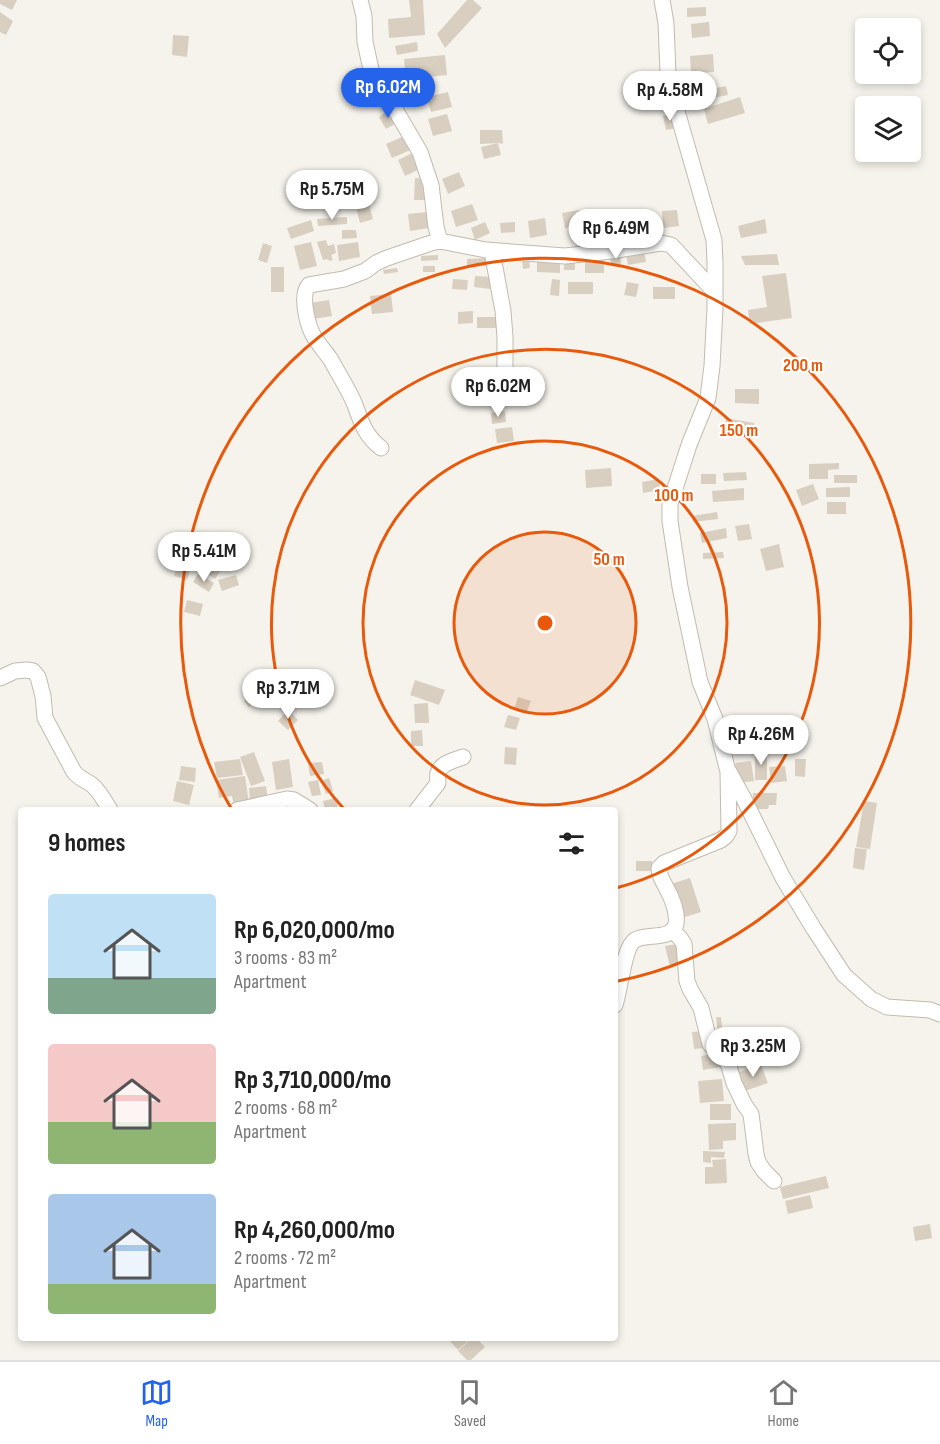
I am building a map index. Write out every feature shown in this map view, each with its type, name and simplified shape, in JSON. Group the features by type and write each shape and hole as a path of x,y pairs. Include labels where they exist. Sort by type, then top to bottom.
{"street":[{"path":"360,0 364,16 365,42 374,82 392,104 420,152 431,185 440,241"},
{"path":"618,996 626,952 633,942 636,939 659,936 673,931 676,924 676,913 667,888 660,877 659,868 664,863 726,836 730,825 727,768 715,719 700,682 680,586 670,521 670,504 689,445 708,398 712,366 716,262 714,240 668,75 666,23 662,0"},
{"path":"381,448 362,426 354,404 330,359 312,333 306,312 304,292 309,285 344,279 365,271 387,258 440,241 492,251 566,256 667,243 715,292"},
{"path":"492,251 503,311 505,386"},
{"path":"0,678 15,671 33,671 38,677 43,696 45,718 74,772 80,779 91,784 108,807"},
{"path":"419,807 438,783 438,773 442,766 463,757"},
{"path":"727,768 783,878 844,975 871,999 887,1007 930,1010 940,1014"},
{"path":"251,807 287,799 294,800 305,807"},
{"path":"673,931 684,944 687,981 700,1008 710,1044 725,1058 729,1066 734,1083 751,1114 758,1162 774,1182"}],"building":[{"path":"0,0 17,0 12,10 0,4"},
{"path":"409,0 423,0 425,35 389,38 388,19 411,17"},
{"path":"467,0 473,0 482,8 445,48 437,34"},
{"path":"706,7 706,16 687,17 687,8"},
{"path":"0,12 13,21 6,35 0,32"},
{"path":"709,22 710,36 692,38 691,24"},
{"path":"173,35 189,36 187,57 172,55"},
{"path":"417,42 418,51 397,55 395,46"},
{"path":"713,54 714,72 691,73 690,56"},
{"path":"445,55 447,75 406,79 404,59"},
{"path":"420,81 423,95 411,97 408,84"},
{"path":"726,86 728,95 697,101 695,92"},
{"path":"448,92 452,107 431,112 427,97"},
{"path":"740,97 745,113 708,124 704,109"},
{"path":"391,109 396,117 392,120 395,124 386,129 379,117"},
{"path":"674,113 677,128 666,130 663,116"},
{"path":"447,114 452,131 433,136 428,119"},
{"path":"480,130 502,130 503,144 480,144"},
{"path":"409,134 415,148 392,158 386,144"},
{"path":"498,143 501,155 484,159 481,147"},
{"path":"416,151 424,167 405,176 398,160"},
{"path":"459,172 465,186 448,194 442,179"},
{"path":"415,178 428,179 428,200 414,200"},
{"path":"369,204 373,219 360,223 356,207"},
{"path":"472,204 478,220 456,227 451,211"},
{"path":"579,210 582,225 565,228 562,213"},
{"path":"677,210 679,226 663,228 662,211"},
{"path":"427,212 429,228 410,231 408,214"},
{"path":"347,217 347,224 318,226 317,219"},
{"path":"657,217 659,231 638,234 636,221"},
{"path":"545,218 547,235 530,238 528,221"},
{"path":"765,219 767,233 741,238 738,226"},
{"path":"311,220 314,231 291,239 287,228"},
{"path":"485,222 490,233 475,240 471,228"},
{"path":"515,222 515,232 501,233 500,223"},
{"path":"342,230 356,230 357,238 342,239"},
{"path":"326,240 328,246 334,244 336,253 331,255 333,260 329,261 328,259 323,260 317,242"},
{"path":"311,242 317,266 300,270 294,246"},
{"path":"358,242 360,257 339,261 337,245"},
{"path":"263,243 272,246 267,263 258,260"},
{"path":"644,251 646,262 628,265 626,254"},
{"path":"777,254 779,265 745,265 741,256"},
{"path":"438,255 438,260 421,261 421,256"},
{"path":"620,255 621,264 611,264 610,256"},
{"path":"487,258 487,266 467,267 467,259"},
{"path":"529,258 530,268 523,269 522,259"},
{"path":"537,259 560,260 560,273 537,272"},
{"path":"564,260 575,261 575,270 564,270"},
{"path":"585,260 604,260 604,273 585,273"},
{"path":"423,266 435,266 435,272 423,272"},
{"path":"271,267 284,267 284,292 271,292"},
{"path":"397,268 398,272 384,274 383,270"},
{"path":"786,273 792,318 750,324 748,310 767,307 762,276"},
{"path":"475,276 491,277 490,289 474,287"},
{"path":"453,279 468,280 467,290 452,289"},
{"path":"552,279 560,280 559,296 550,295"},
{"path":"568,282 593,282 593,294 568,294"},
{"path":"627,282 639,284 636,297 624,295"},
{"path":"653,287 675,287 675,299 653,299"},
{"path":"391,294 393,312 372,314 370,296"},
{"path":"329,300 332,316 313,319 310,303"},
{"path":"473,311 473,323 458,324 458,312"},
{"path":"477,317 496,317 496,328 477,328"},
{"path":"735,389 759,389 759,404 735,403"},
{"path":"499,390 499,401 471,401 471,391"},
{"path":"505,411 506,422 492,424 491,413"},
{"path":"726,418 754,423 753,433 724,429"},
{"path":"512,427 514,441 497,443 495,429"},
{"path":"839,463 839,469 828,470 828,479 809,479 809,464"},
{"path":"611,468 612,486 586,488 585,470"},
{"path":"746,472 747,480 724,481 723,473"},
{"path":"701,474 716,474 716,484 701,484"},
{"path":"834,475 857,475 857,483 834,483"},
{"path":"659,479 660,490 643,493 642,482"},
{"path":"813,484 819,499 802,506 796,490"},
{"path":"850,487 850,497 826,497 826,488"},
{"path":"744,488 744,500 713,502 712,491"},
{"path":"827,502 846,502 846,514 827,514"},
{"path":"717,512 718,519 693,522 692,516"},
{"path":"749,524 752,539 738,541 735,526"},
{"path":"726,528 727,538 702,543 700,533"},
{"path":"185,533 200,540 196,550 181,544"},
{"path":"166,542 179,547 176,555 163,550"},
{"path":"226,544 238,556 230,564 218,551"},
{"path":"779,544 784,567 766,571 760,549"},
{"path":"184,551 198,556 194,566 180,561"},
{"path":"723,552 724,558 703,559 703,553"},
{"path":"206,555 223,567 215,579 198,567"},
{"path":"177,567 190,571 187,580 174,576"},
{"path":"198,574 214,583 209,592 193,582"},
{"path":"236,575 239,585 222,591 218,580"},
{"path":"187,600 203,604 200,616 184,612"},
{"path":"415,680 445,690 439,705 410,695"},
{"path":"265,682 279,693 271,704 257,692"},
{"path":"252,695 257,701 249,707 244,701"},
{"path":"518,697 531,701 526,714 514,710"},
{"path":"428,703 429,723 415,723 414,704"},
{"path":"288,710 298,720 288,730 278,721"},
{"path":"508,715 520,718 516,730 504,727"},
{"path":"775,718 777,725 754,731 752,724"},
{"path":"422,730 423,746 411,746 411,731"},
{"path":"779,733 783,745 759,752 756,740"},
{"path":"505,747 517,748 516,765 504,764"},
{"path":"254,752 265,781 251,786 240,757"},
{"path":"755,753 767,753 767,780 755,780"},
{"path":"240,759 243,775 217,778 214,762"},
{"path":"289,759 293,787 276,790 272,762"},
{"path":"795,759 806,759 805,777 795,776"},
{"path":"751,761 754,781 738,783 735,763"},
{"path":"322,762 324,774 310,776 308,763"},
{"path":"181,766 196,768 195,782 179,780"},
{"path":"785,766 787,781 771,783 769,767"},
{"path":"245,776 249,803 234,806 232,796 219,798 216,780"},
{"path":"329,778 333,791 326,794 321,781"},
{"path":"318,780 321,795 312,796 308,782"},
{"path":"177,781 194,785 189,805 173,801"},
{"path":"266,786 268,800 250,802 249,788"},
{"path":"753,793 777,793 776,805 769,805 768,809 752,809"},
{"path":"336,798 338,807 324,807 323,801"},
{"path":"864,801 877,803 870,849 856,847"},
{"path":"855,848 867,849 864,870 853,868"},
{"path":"636,861 652,861 652,871 636,871"},
{"path":"690,878 701,912 682,918 671,884"},
{"path":"678,944 683,964 670,967 665,946"},
{"path":"716,1017 721,1017 724,1044 719,1044"},
{"path":"704,1031 705,1048 694,1049 692,1032"},
{"path":"718,1053 721,1067 703,1070 701,1056"},
{"path":"761,1065 768,1083 745,1091 739,1072"},
{"path":"722,1079 724,1101 700,1103 698,1081"},
{"path":"710,1104 731,1104 731,1120 710,1120"},
{"path":"736,1123 736,1140 723,1141 723,1149 709,1150 708,1124"},
{"path":"703,1151 725,1152 724,1158 711,1157 711,1163 703,1162"},
{"path":"726,1159 727,1183 705,1184 705,1167 713,1167 712,1160"},
{"path":"826,1176 829,1188 783,1199 780,1187"},
{"path":"810,1195 813,1208 788,1214 785,1201"},
{"path":"930,1224 932,1238 915,1241 913,1227"},
{"path":"450,1341 468,1341 458,1350"},
{"path":"469,1341 479,1341 485,1347 471,1360 467,1360 458,1351"}]}
